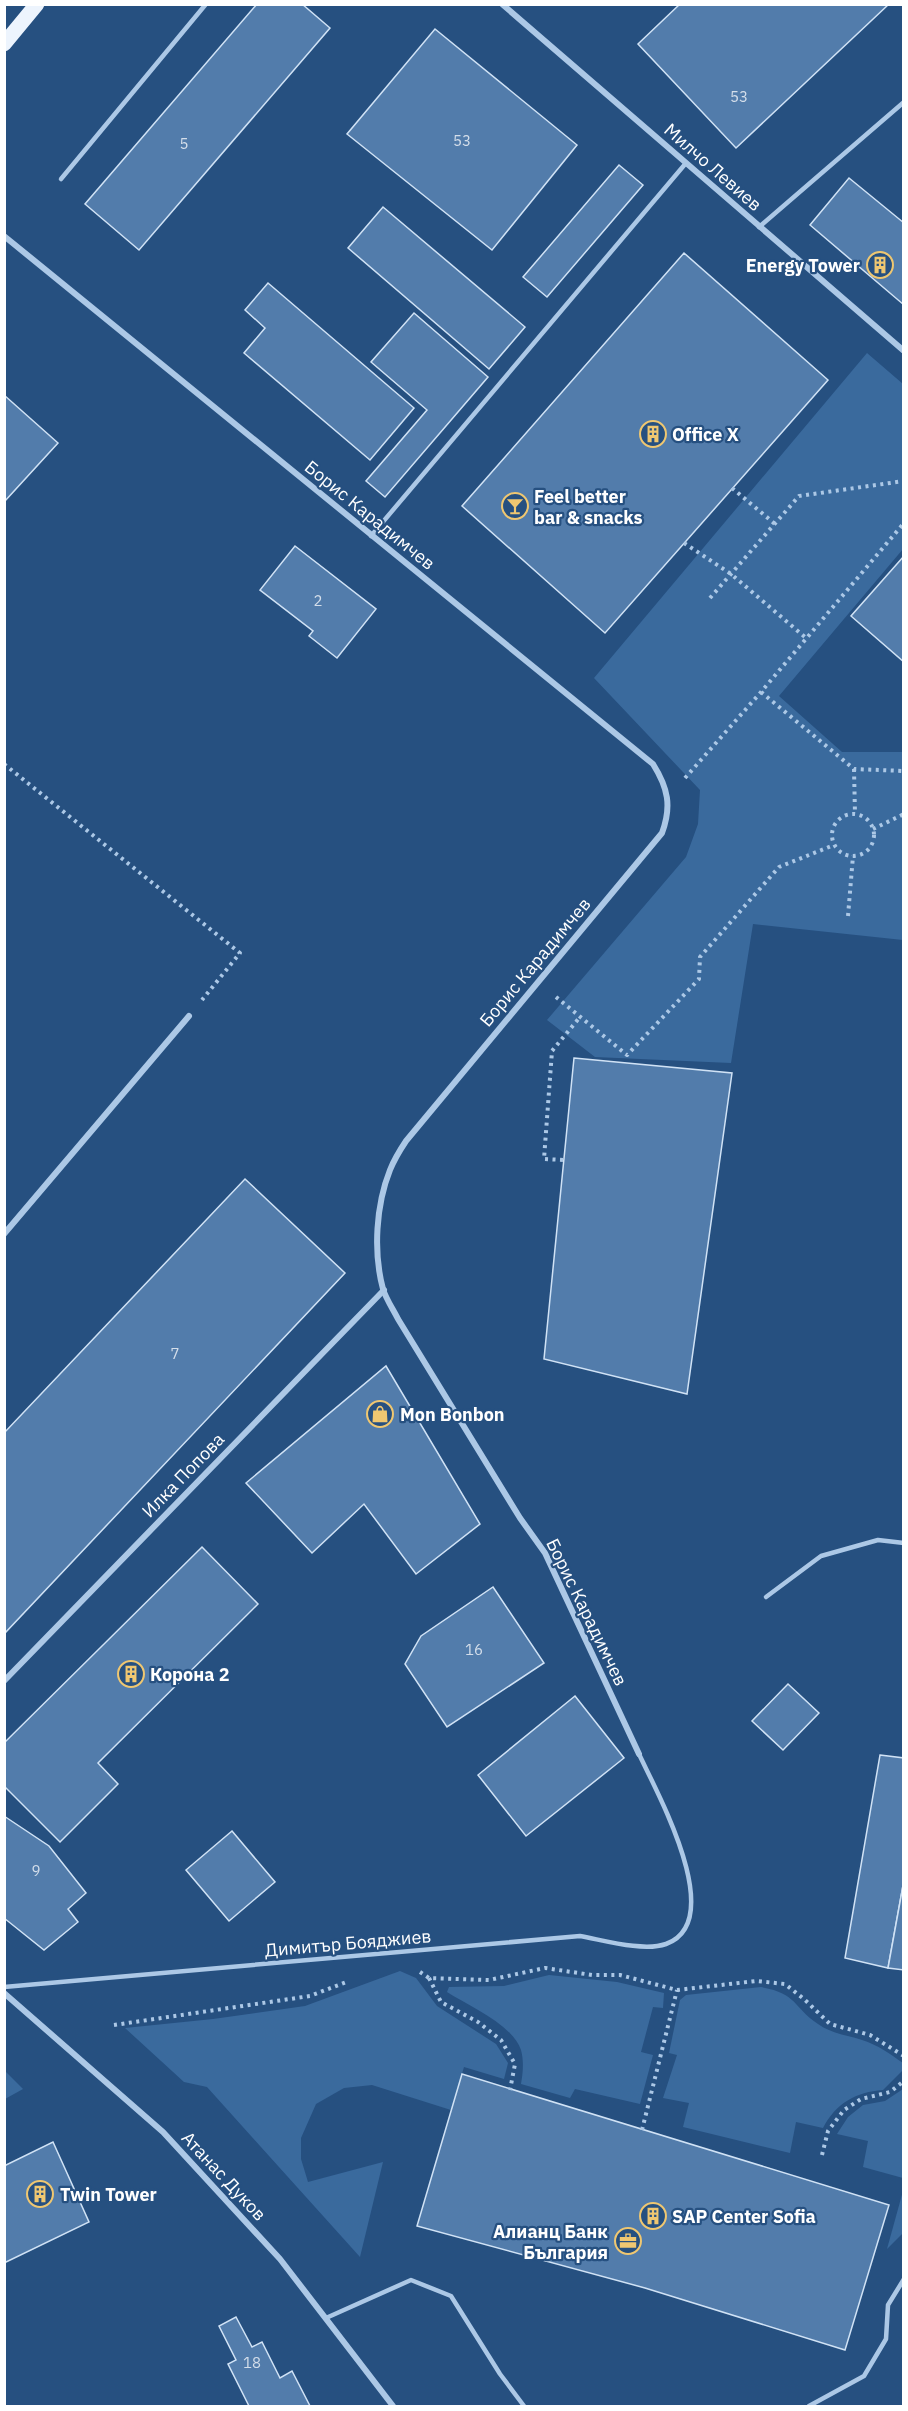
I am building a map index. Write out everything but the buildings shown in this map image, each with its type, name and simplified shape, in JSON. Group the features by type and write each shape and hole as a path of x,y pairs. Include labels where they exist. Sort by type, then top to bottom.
{"main road":[{"path":"4,44 37,4"}],"street":[{"name":"Милчо Левиев","path":"502,4 903,351"},
{"name":"Борис Карадимчев","path":"4,236 653,764 662,779 669,815 662,833 406,1141 391,1168 383,1191 379,1227 379,1256 384,1290 398,1318 520,1518 545,1553 639,1754"},
{"path":"4,1234 189,1016"},
{"name":"Илка Попова","path":"4,1681 384,1290"},
{"name":"Атанас Дуков","path":"4,1993 163,2132 280,2259 393,2406"}],"lane":[{"path":"61,179 206,4"},
{"path":"759,227 903,102"},
{"path":"371,536 686,163"},
{"path":"766,1597 821,1556 878,1540 903,1543"},
{"name":"Борис Карадимчев","path":"639,1754 679,1843 690,1878 692,1900 685,1926"},
{"name":"Димитър Бояджиев","path":"4,1987 580,1936 638,1946 663,1945 685,1926"},
{"path":"809,2406 864,2376 886,2339 888,2305 903,2279"},
{"path":"326,2318 411,2280 451,2296 500,2374 524,2406"}],"path":[{"path":"710,598 800,496 903,481"},
{"path":"732,488 775,525"},
{"path":"667,798 761,692 903,523"},
{"path":"684,543 731,574 806,639"},
{"path":"761,692 854,769 903,771"},
{"path":"4,764 240,953 189,1016"},
{"path":"854,769 855,814"},
{"path":"855,814 867,819 873,829 874,835 870,847 859,855 842,853 834,845 832,832 838,820 855,814"},
{"path":"873,829 903,814"},
{"path":"539,983 627,1055 699,979 700,957 779,867 834,845"},
{"path":"848,916 853,856"},
{"path":"563,1160 544,1159 552,1051 580,1017"},
{"path":"412,1967 429,1978 441,2002 477,2022 501,2040 515,2064 510,2090"},
{"path":"429,1978 489,1980 545,1968 592,1975 620,1975 677,1990 756,1981 784,1984 804,1999 830,2024 870,2036 903,2056"},
{"path":"114,2025 310,1996 352,1980"},
{"path":"642,2130 677,1990"},
{"path":"822,2155 828,2131 844,2110 861,2099 890,2092 903,2080"}],"shaded area":[{"path":"867,353 903,384 903,549 779,696 842,752 903,752 903,940 753,924 731,1063 595,1057 547,1020 686,857 698,824 700,790 594,678"},
{"path":"400,1971 416,1978 437,2006 496,2044 508,2063 504,2079 464,2067 451,2110 372,2085 344,2088 316,2104 301,2138 301,2159 308,2182 383,2162 360,2257 207,2087 184,2082 125,2028 305,2006"},
{"path":"549,1975 617,1982 664,1993 663,2008 653,2007 641,2052 653,2055 640,2104 575,2089 570,2098 521,2084 523,2058 521,2050 509,2032 500,2024 447,1992 449,1987 504,1986"},
{"path":"761,1987 782,1993 823,2027 873,2044 903,2063 903,2070 883,2090 864,2093 848,2100 834,2112 823,2128 796,2122 790,2153 683,2127 689,2103 663,2098 677,2055 669,2053 680,2000 686,1995"},
{"path":"5,2071 23,2089 4,2099"},
{"path":"903,2089 903,2178 863,2167 868,2141 837,2134 848,2117 863,2105 885,2101"},
{"path":"903,2191 903,2233 887,2249"}],"place":[{"name":"Energy Tower","path":"880,265"},
{"name":"Office X","path":"653,434"},
{"name":"Feel better bar & snacks","path":"515,506"},
{"name":"Mon Bonbon","path":"380,1414"},
{"name":"Корона 2","path":"131,1674"},
{"name":"Twin Tower","path":"40,2194"},
{"name":"SAP Center Sofia","path":"653,2216"},
{"name":"Алианц Банк България","path":"628,2241"}]}
